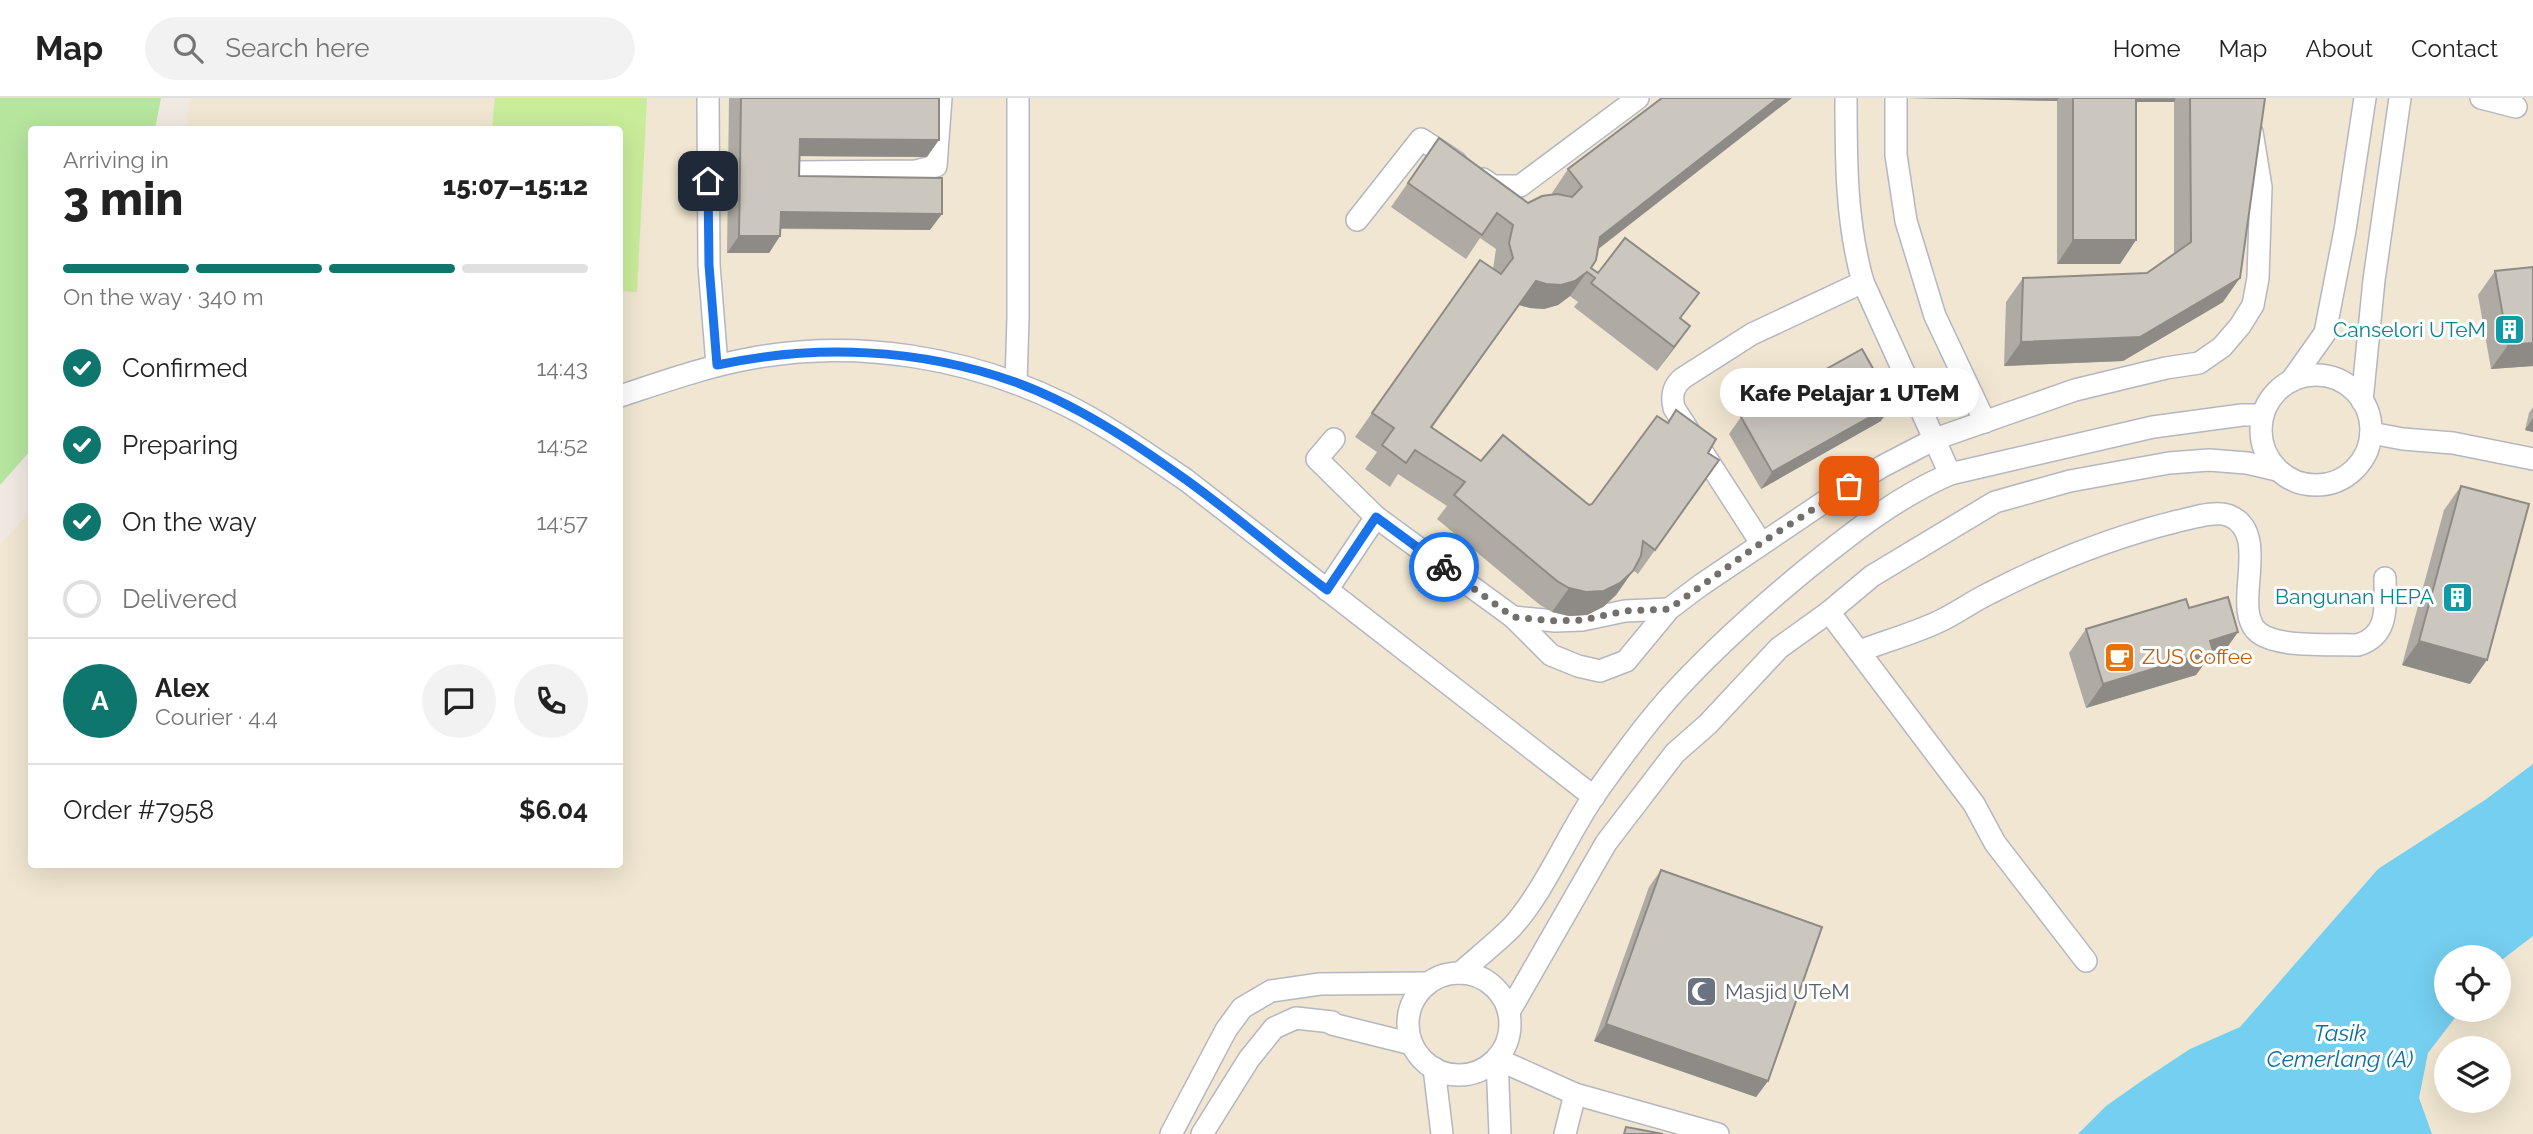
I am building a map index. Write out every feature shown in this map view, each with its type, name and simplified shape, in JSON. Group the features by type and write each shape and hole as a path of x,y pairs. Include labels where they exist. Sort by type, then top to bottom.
{"street":[{"path":"708,98 709,265 717,365"},
{"path":"796,173 916,171 936,166 941,98"},
{"path":"1016,383 1018,98"},
{"path":"1357,220 1421,139 1493,187 1521,187 1638,98"},
{"path":"1846,98 1846,187 1855,256 1863,282 1950,474"},
{"path":"1896,98 1896,155 1906,221 1936,316 1985,422"},
{"path":"2277,470 2266,453 2261,435 2263,415 2269,401 2291,381 2325,333 2345,230 2365,98"},
{"path":"2362,401 2374,280 2400,98"},
{"path":"2481,98 2516,107"},
{"path":"1334,439 1317,460 1376,517 1513,617 1551,655 1600,671 1626,661 1669,609 1761,543 1873,472 1935,439 2076,390 2166,368 2199,363 2222,347 2253,305 2258,278 2261,187 2252,130"},
{"path":"1761,543 1674,408 1673,391 1683,378 1752,334 1863,282"},
{"path":"623,395 717,365 755,357 817,352 880,353 952,363 1016,383 1117,433 1186,480 1594,797"},
{"path":"1509,1012 1606,843 1675,754 1708,724 1779,648 1829,612 1872,576 1995,502 2070,481 2169,463 2209,460 2247,463 2277,470 2301,484 2330,484 2343,478 2363,459 2371,432 2371,422 2362,401 2347,386 2328,377 2305,377 2291,381"},
{"path":"1460,973 1513,926 1594,797 1642,731 1679,687 1737,629 1834,547 1890,505 1924,485 1950,474 2153,427 2242,415 2263,415"},
{"path":"2371,432 2403,439 2453,443 2533,459"},
{"path":"1860,651 1938,622 1989,593 2055,562 2129,533 2212,514 2229,516 2242,525 2249,542 2248,609 2251,624 2260,633 2273,639 2358,645 2370,641 2384,620 2385,578"},
{"path":"1327,590 1376,517"},
{"path":"1513,617 1555,621 1583,620 1625,611 1669,609"},
{"path":"1829,612 1974,804 1995,843 2086,961"},
{"path":"1460,973 1477,976 1492,984 1503,996 1511,1029 1506,1045 1497,1059 1483,1069 1467,1074 1450,1074 1434,1068 1421,1058 1412,1044 1408,1027 1410,1010 1417,995 1428,983 1443,975 1460,973"},
{"path":"1171,1134 1226,1030 1242,1008 1252,1002 1271,991 1320,984 1428,983"},
{"path":"1202,1134 1249,1059 1274,1028 1296,1018 1332,1023 1412,1044"},
{"path":"1497,1059 1575,1094 1718,1134"},
{"path":"1497,1059 1500,1134"},
{"path":"1434,1068 1443,1134"},
{"path":"1565,1134 1575,1094"}],"shaded area":[{"path":"191,98 2533,98 2533,1134 0,1134 0,545 28,513 28,868 623,868 623,126 186,126"}],"green space":[{"path":"0,98 161,98 156,126 28,126 28,453 0,485"},
{"path":"495,98 647,98 637,292 623,291 623,126 492,126"}],"water":[{"name":"Tasik Cemerlang (A)","path":"2533,764 2533,936 2511,953 2511,945 2434,945 2434,1022 2452,1022 2441,1036 2434,1036 2434,1045 2428,1053 2419,1098 2432,1134 2078,1134 2106,1106 2143,1080 2190,1049 2240,1027 2378,869 2485,800"}],"building":[{"path":"741,98 939,98 939,140 800,139 799,176 942,178 942,214 781,212 780,236 739,236"},
{"path":"1662,98 1778,98 1600,237 1596,260 1591,268 1598,273 1625,238 1699,293 1680,318 1690,326 1674,347 1591,283 1595,278 1587,272 1575,281 1561,285 1536,281 1431,427 1481,461 1503,435 1589,505 1657,416 1668,423 1676,410 1716,439 1708,453 1719,460 1655,550 1643,541 1641,556 1633,571 1620,583 1604,591 1586,592 1569,588 1557,581 1454,495 1465,482 1415,450 1406,463 1382,445 1394,428 1372,413 1480,260 1501,274 1513,258 1509,243 1513,225 1497,213 1482,235 1408,183 1439,138 1528,203 1542,196 1557,194 1572,197 1582,187 1568,169"},
{"path":"2073,98 2136,98 2136,240 2073,240"},
{"path":"2190,98 2265,98 2240,278 2140,337 2021,342 2023,278 2147,273 2191,242"},
{"path":"2533,267 2533,343 2508,345 2495,271"},
{"path":"1862,349 1893,404 1772,472 1741,417"},
{"name":"Bangunan HEPA","path":"2461,486 2529,504 2487,660 2419,641"},
{"path":"2228,597 2238,632 2210,641 2213,651 2103,684 2086,629 2186,599 2189,608"},
{"name":"Masjid UTeM","path":"1661,870 1822,927 1768,1081 1606,1024"},
{"path":"1626,1127 1663,1134 1624,1134"}],"way so far":[{"path":"1444,567 1513,617 1555,621 1583,620 1625,611 1669,609 1761,543 1849,486"}],"place":[{"name":"Canselori UTeM","path":"2509,330"},
{"name":"Kafe Pelajar 1 UTeM","path":"1849,486"},
{"name":"Bangunan HEPA","path":"2457,597"},
{"name":"ZUS Coffee","path":"2119,657"},
{"name":"Masjid UTeM","path":"1702,992"}],"route":[{"path":"708,181 709,265 717,365 755,357 817,352 880,353 952,363 1016,383 1064,404 1117,433 1186,480 1327,590 1376,517 1444,567"}]}
